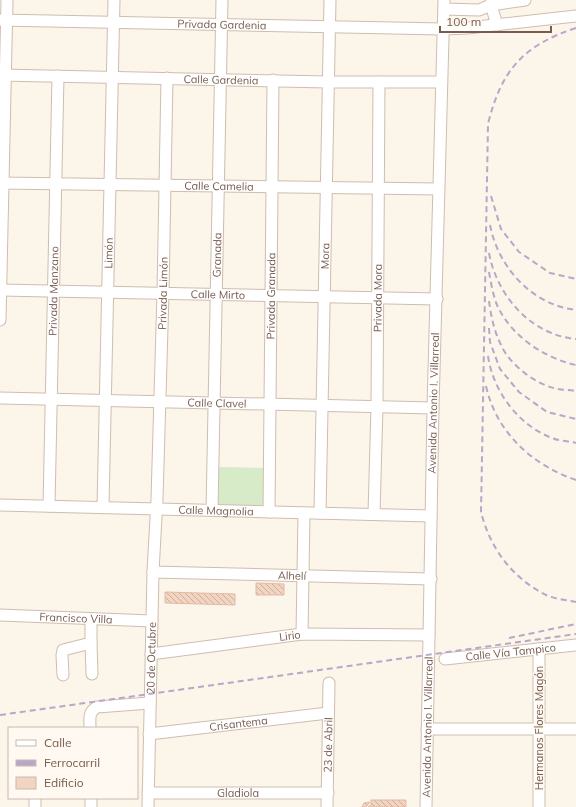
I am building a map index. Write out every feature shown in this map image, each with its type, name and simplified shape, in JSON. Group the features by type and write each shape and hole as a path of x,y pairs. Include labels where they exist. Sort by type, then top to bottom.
{"street":[{"path":"0,320 3,20 7,0"},
{"name":"Limón","path":"103,507 114,0"},
{"name":"Granada","path":"212,510 222,0"},
{"name":"Mora","path":"320,513 325,296 325,188 330,0"},
{"path":"444,4 479,10 492,2 525,0"},
{"path":"492,2 497,25"},
{"name":"Avenida Antonio I. Villarreal","path":"426,807 433,408 444,4"},
{"path":"479,10 479,27"},
{"name":"Privada Gardenia","path":"3,20 221,26 443,29 479,27 576,16"},
{"name":"Calle Gardenia","path":"2,75 328,82 441,82"},
{"name":"Privada Manzano","path":"49,506 53,399 58,76"},
{"name":"Privada Limón","path":"156,508 166,186 167,78"},
{"name":"Privada Granada","path":"268,512 273,80"},
{"name":"Privada Mora","path":"374,514 377,406 379,82"},
{"name":"Calle Camelia","path":"1,183 271,188 438,189"},
{"name":"Calle Mirto","path":"0,290 437,299"},
{"name":"Calle Clavel","path":"0,398 433,408"},
{"name":"Calle Magnolia","path":"0,504 431,516"},
{"name":"20 de Octubre","path":"148,807 152,572 156,508"},
{"path":"302,634 304,513"},
{"name":"Alhelí","path":"152,572 431,579"},
{"name":"Francisco Villa","path":"0,615 152,621"},
{"path":"91,619 92,674"},
{"name":"Lirio","path":"151,654 302,634 429,635"},
{"path":"63,675 62,655 64,650 91,643"},
{"name":"Calle Vía Tampico","path":"445,659 576,644"},
{"name":"Hermanos Flores Magón","path":"539,649 539,807"},
{"name":"23 de Abril","path":"327,807 329,683"},
{"path":"90,727 91,712 97,707 150,703"},
{"name":"Crisantema","path":"149,734 328,712"},
{"path":"427,729 576,729"},
{"name":"Gladiola","path":"148,793 328,793"}],"green space":[{"path":"218,467 266,468 263,507 219,504 217,502"}],"building":[{"path":"256,583 284,584 284,595 256,595"},
{"path":"165,592 235,594 235,605 165,603"},
{"path":"371,800 406,800 406,807 368,807 371,805"},
{"path":"370,802 366,807 362,807 364,803"}],"railway":[{"path":"576,28 542,43 528,52 517,62 500,89 493,105 488,124 481,512 490,538 504,561 513,571 523,580 546,595 576,602"},
{"path":"491,196 501,229 519,252 550,273 576,279"},
{"path":"490,225 494,241 501,255 509,269 520,281 545,301 560,307 576,310"},
{"path":"489,253 493,269 500,284 508,298 519,311 545,330 560,336 576,339"},
{"path":"489,272 497,305 503,316 520,336 530,344 552,357 576,365"},
{"path":"489,301 493,323 499,340 505,352 517,367 533,379 550,387 576,391"},
{"path":"489,328 490,342 500,369 519,392 547,412 576,419"},
{"path":"488,356 495,382 501,394 518,416 528,425 555,439 576,443"},
{"path":"486,386 491,403 498,418 518,445 545,465 560,474 576,480"},
{"path":"509,638 576,624"},
{"path":"0,715 576,634"}]}
